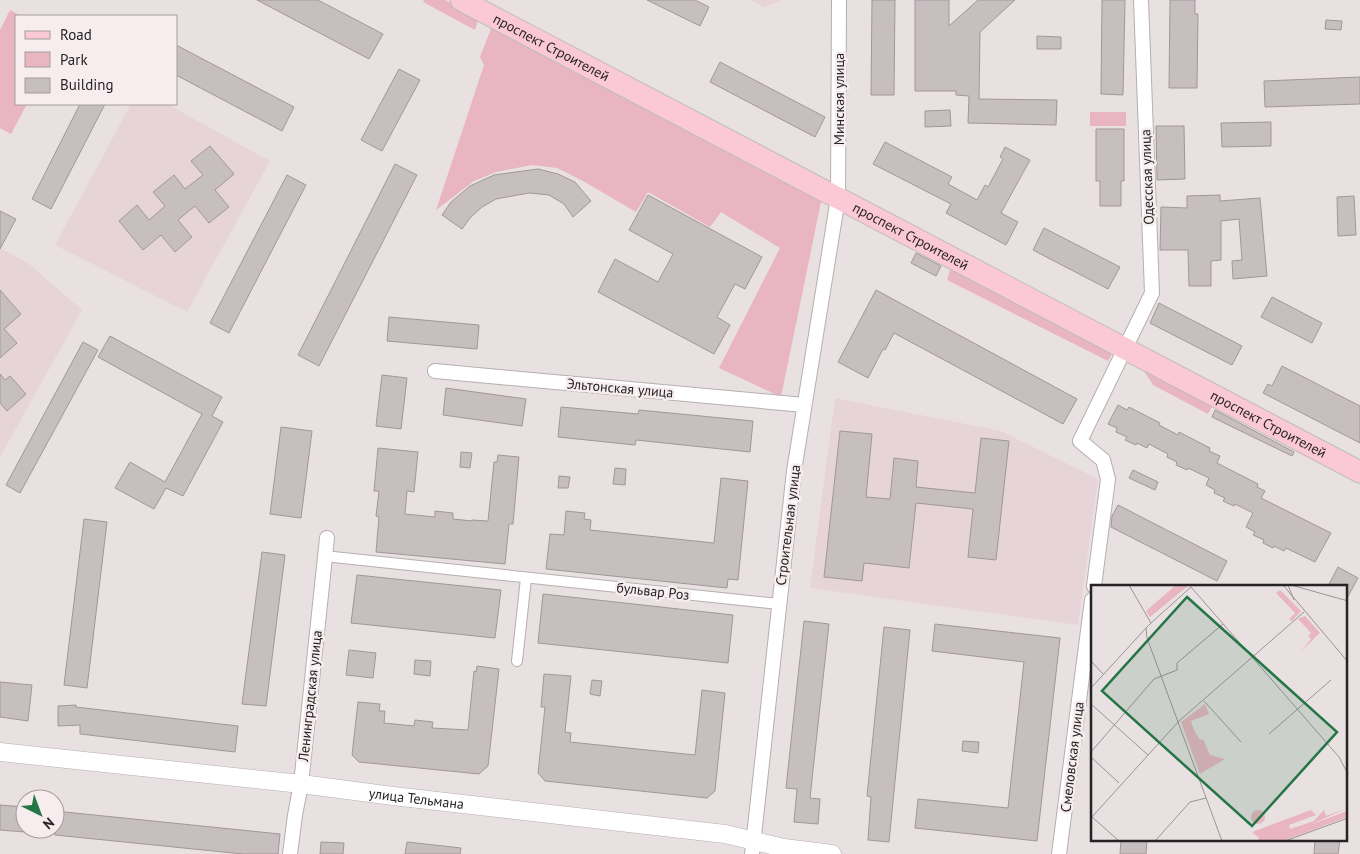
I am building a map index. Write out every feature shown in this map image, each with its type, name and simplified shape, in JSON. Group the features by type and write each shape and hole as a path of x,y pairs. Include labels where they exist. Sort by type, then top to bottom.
{"main road":[{"name":"проспект Строителей","path":"460,0 839,190"},
{"name":"проспект Строителей","path":"489,0 839,190 1128,342 1360,472"},
{"name":"проспект Строителей","path":"1128,342 1360,456"}],"street":[{"name":"Минская улица","path":"839,0 839,190"},
{"name":"Одесская улица","path":"1128,342 1152,293 1141,0"},
{"name":"Строительная улица","path":"753,848 794,471 839,190"},
{"path":"1094,585 1108,478 1103,460 1080,441 1128,342"},
{"name":"Эльтонская улица","path":"435,370 804,405"},
{"name":"Ленинградская улица","path":"290,854 301,784 326,538"},
{"name":"бульвар Роз","path":"324,556 779,604"},
{"path":"517,661 526,578"},
{"name":"Смеловская улица","path":"1059,854 1091,608"},
{"name":"улица Тельмана","path":"0,752 301,784 725,834 753,848 784,848 832,854"}],"shaded area":[{"path":"750,0 780,0 764,7"},
{"path":"130,105 169,105 270,161 187,312 55,245"},
{"path":"0,248 28,263 82,310 0,457"},
{"path":"835,398 1001,431 1098,479 1078,625 810,588"}],"green space":[{"path":"424,0 445,0 479,17 475,30 423,2"},
{"path":"10,10 19,15 15,15 15,105 26,105 11,134 0,128 0,30"},
{"path":"492,26 822,197 781,397 719,368 780,248 721,212 710,227 648,192 636,212 557,168 532,165 496,172 474,181 436,210 484,65 480,57"},
{"path":"1090,112 1126,112 1126,126 1090,126"},
{"path":"952,265 1115,348 1108,361 947,280"},
{"path":"1137,360 1215,401 1208,414 1153,385"}],"building":[{"path":"257,0 318,0 383,34 369,59"},
{"path":"647,0 695,0 709,7 700,26"},
{"path":"872,0 895,0 894,95 871,95"},
{"path":"915,0 949,0 949,26 978,0 1015,0 980,32 979,99 1057,100 1056,125 968,123 969,96 956,95 956,91 915,91"},
{"path":"1102,0 1125,0 1123,95 1101,94"},
{"path":"1170,0 1195,0 1195,14 1198,14 1197,88 1169,88"},
{"path":"1326,20 1342,21 1341,30 1325,29"},
{"path":"1037,36 1061,37 1061,49 1037,49"},
{"path":"178,46 294,107 282,131 178,76"},
{"path":"720,62 825,117 815,137 710,82"},
{"path":"399,69 420,80 382,151 361,140"},
{"path":"1360,77 1360,104 1265,107 1264,81"},
{"path":"79,105 104,105 51,209 32,199"},
{"path":"950,110 951,126 925,127 925,111"},
{"path":"1271,122 1271,146 1222,147 1221,123"},
{"path":"1156,126 1184,126 1185,179 1157,180"},
{"path":"1096,129 1124,129 1124,181 1121,181 1121,206 1100,206 1100,181 1096,181"},
{"path":"885,142 952,177 948,184 977,200 985,185 988,187 1003,159 1000,157 1005,147 1030,160 1001,213 1018,222 1006,245 946,213 951,204 873,164"},
{"path":"210,146 234,174 215,190 229,207 209,223 195,206 178,220 192,237 175,252 161,235 143,250 119,221 137,205 149,220 165,206 153,192 174,175 185,189 203,175 191,161"},
{"path":"395,164 417,175 319,366 298,355"},
{"path":"538,169 558,174 575,182 591,201 573,217 564,204 549,195 529,193 496,199 482,207 462,229 442,215 451,202 470,186 494,175"},
{"path":"287,175 306,185 229,333 210,323"},
{"path":"648,195 762,257 745,289 735,284 717,317 730,325 714,354 598,292 615,259 658,282 673,254 629,230"},
{"path":"1220,195 1220,201 1260,198 1267,276 1233,279 1232,261 1242,260 1239,219 1221,221 1221,260 1211,261 1211,286 1189,286 1188,250 1160,250 1161,207 1187,208 1187,196"},
{"path":"1354,196 1356,235 1338,236 1337,197"},
{"path":"0,211 16,219 0,249"},
{"path":"1044,228 1120,267 1108,289 1033,250"},
{"path":"916,253 941,266 936,276 911,263"},
{"path":"0,290 21,314 4,329 17,343 0,358"},
{"path":"876,290 1077,399 1063,424 894,333 885,350 883,349 868,378 838,362"},
{"path":"1272,297 1322,323 1312,343 1261,317"},
{"path":"1159,303 1242,346 1232,365 1150,323"},
{"path":"389,317 479,325 477,349 387,341"},
{"path":"110,336 222,397 212,416 223,422 183,496 166,488 154,509 115,488 130,462 165,482 202,414 98,357"},
{"path":"83,342 98,350 20,493 6,485"},
{"path":"1282,366 1360,406 1360,443 1263,393 1268,384 1272,386"},
{"path":"0,374 5,380 10,376 26,394 7,411 0,403"},
{"path":"382,375 407,378 401,429 376,426"},
{"path":"446,388 526,399 522,426 443,415"},
{"path":"1118,405 1127,410 1129,407 1178,435 1179,432 1210,448 1209,451 1220,456 1217,463 1258,484 1257,487 1265,491 1261,498 1331,533 1315,562 1286,548 1284,551 1263,543 1264,540 1253,535 1255,532 1246,527 1253,513 1235,504 1234,506 1223,501 1225,498 1214,493 1215,490 1206,485 1209,478 1188,468 1187,470 1176,465 1177,462 1167,457 1168,454 1149,444 1147,448 1125,440 1127,437 1116,432 1117,428 1108,424"},
{"path":"561,407 638,414 639,410 753,421 750,452 636,440 635,445 558,437"},
{"path":"1215,410 1294,452 1292,456 1212,417"},
{"path":"281,427 312,431 301,518 270,514"},
{"path":"840,431 872,434 866,497 890,499 894,458 918,461 916,487 975,493 981,438 1009,441 996,560 968,557 973,509 916,503 909,568 864,563 862,581 824,577"},
{"path":"378,448 418,452 414,492 407,491 405,514 435,517 435,511 453,513 453,519 472,521 488,521 494,462 497,462 498,455 519,457 513,524 509,524 505,564 376,552 379,517 376,516 379,491 374,491"},
{"path":"461,452 472,453 470,468 460,467"},
{"path":"615,468 626,469 625,485 613,484"},
{"path":"1133,470 1158,482 1155,490 1129,478"},
{"path":"559,476 570,477 568,488 558,488"},
{"path":"721,478 748,481 738,580 728,579 727,588 546,569 550,534 564,535 566,511 585,513 584,519 591,520 590,530 714,543"},
{"path":"1118,505 1227,561 1217,581 1111,527 1112,516"},
{"path":"84,519 107,522 87,688 64,685"},
{"path":"262,552 285,555 266,706 242,704"},
{"path":"1338,567 1358,578 1348,596 1348,585 1329,585"},
{"path":"357,575 501,590 495,638 351,623"},
{"path":"543,594 733,615 728,663 538,643"},
{"path":"804,621 829,624 810,798 820,799 818,824 794,822 797,789 786,788"},
{"path":"935,624 1060,638 1037,841 915,828 918,799 1008,808 1024,662 932,651"},
{"path":"884,627 910,630 889,842 868,840 871,797 867,796"},
{"path":"349,650 376,653 373,678 346,675"},
{"path":"415,660 431,661 430,676 414,674"},
{"path":"477,666 499,669 488,766 479,774 359,762 352,755 358,702 380,704 379,711 385,711 384,723 414,726 415,720 433,722 432,728 468,730 474,671 476,672"},
{"path":"544,674 571,676 565,732 571,733 570,742 695,755 702,690 725,693 715,791 707,798 545,781 538,773 545,707 541,707"},
{"path":"592,680 602,681 600,696 590,694"},
{"path":"0,682 32,685 28,721 0,717"},
{"path":"76,705 76,707 238,726 235,752 80,734 80,725 58,726 58,706"},
{"path":"963,741 979,742 978,753 962,751"},
{"path":"0,805 15,806 15,831 0,830"},
{"path":"65,812 280,834 278,854 243,854 65,836"},
{"path":"321,842 344,843 343,854 320,854"},
{"path":"407,842 461,848 460,854 405,854"},
{"path":"1121,842 1147,842 1146,854 1120,854"},
{"path":"1315,842 1340,842 1338,854 1314,854"}]}
